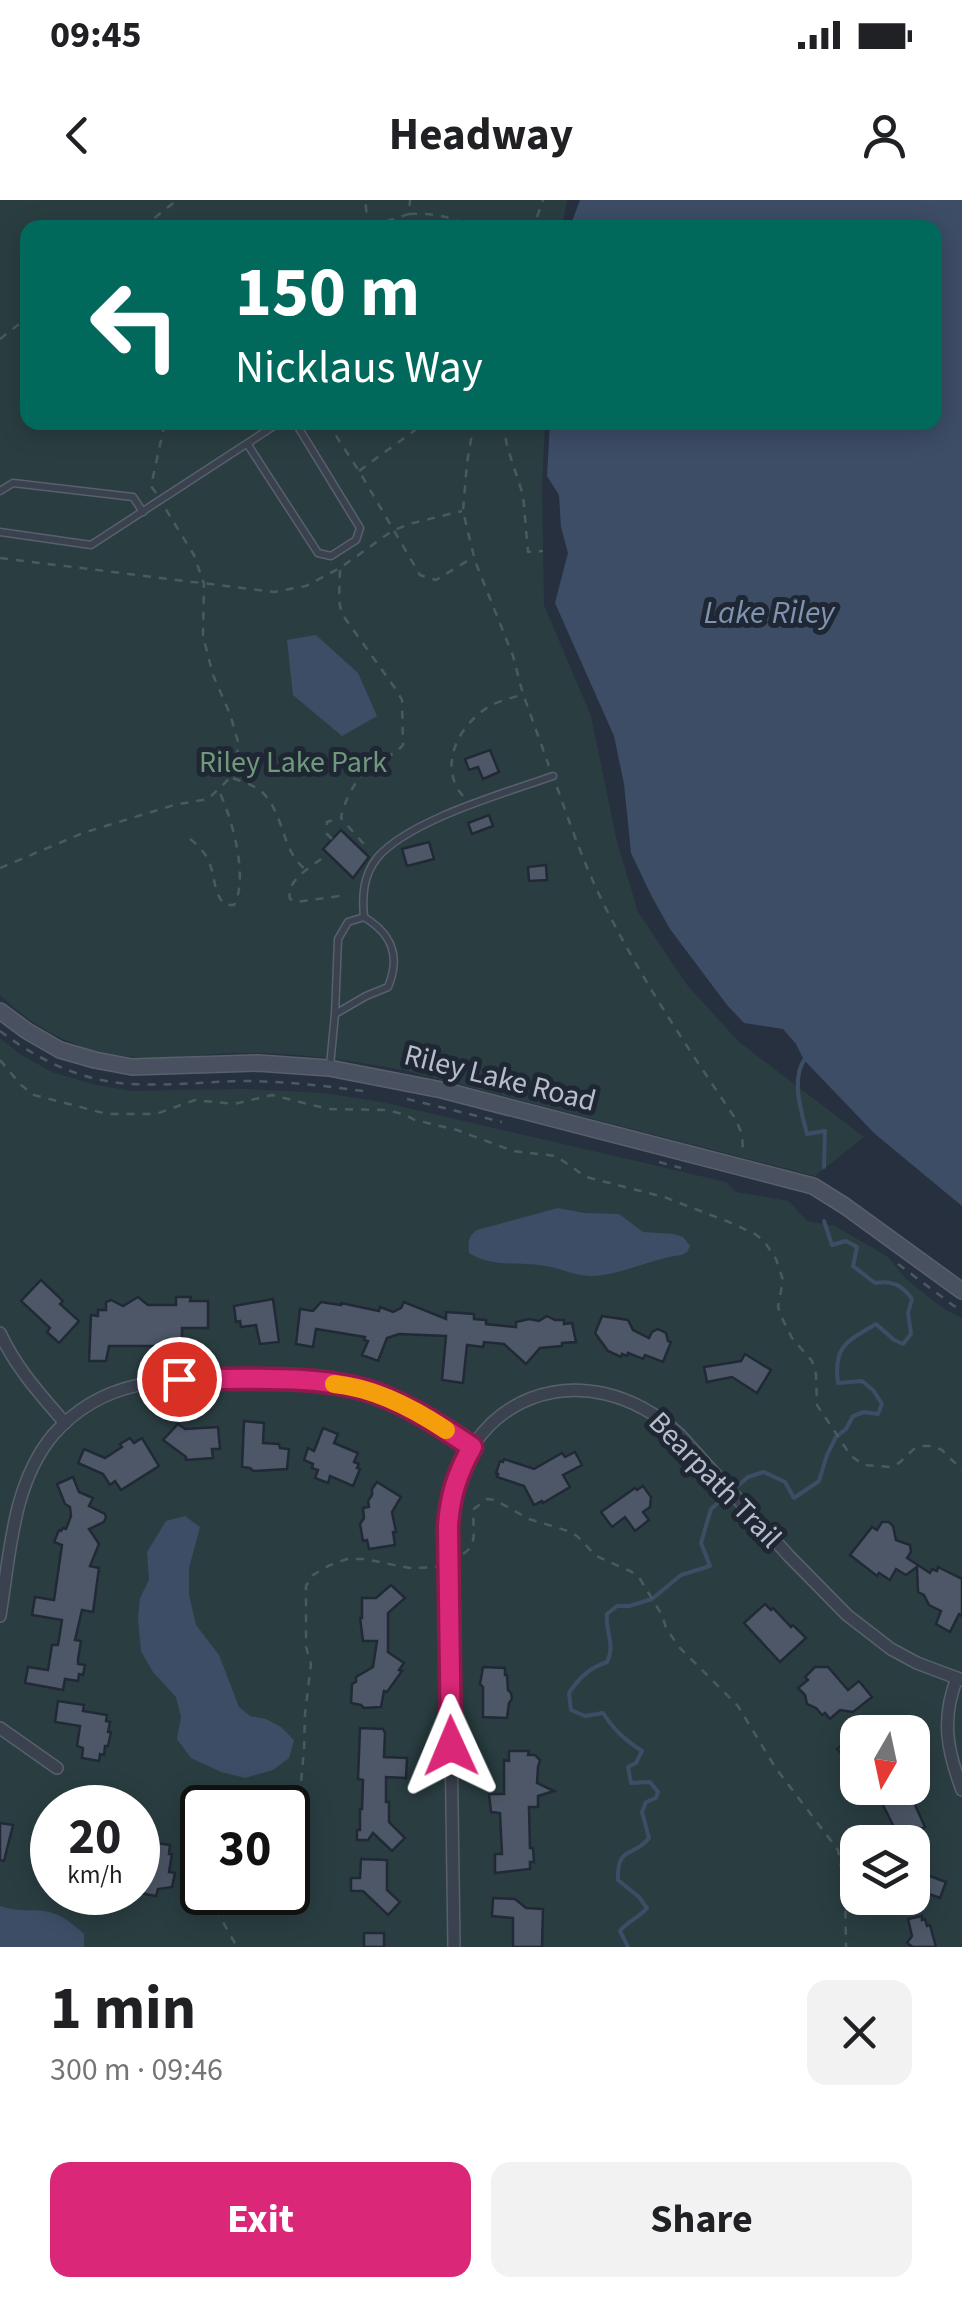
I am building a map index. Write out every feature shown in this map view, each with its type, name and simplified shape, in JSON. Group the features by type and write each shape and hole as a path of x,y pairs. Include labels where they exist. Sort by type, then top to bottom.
{"street":[{"name":"Riley Lake Road","path":"0,1011 60,1050 95,1060 132,1067 258,1063 330,1068 442,1090 813,1186 962,1291"},
{"path":"0,1333 30,1384 66,1423"},
{"path":"0,1616 16,1515 36,1460 66,1423 96,1400 123,1388 179,1379 344,1384 406,1406 472,1447"},
{"name":"Bearpath Trail","path":"454,1947 450,1498 472,1447 509,1410 559,1390 614,1396 639,1404 660,1417 717,1474 789,1556 847,1614 891,1650 959,1679"},
{"path":"959,1679 949,1698 946,1724 952,1763 962,1790"},
{"path":"0,1728 57,1768"}],"lane":[{"path":"0,532 92,545 269,430"},
{"path":"248,445 318,553 331,556 356,540 360,528 300,430"},
{"path":"0,491 13,483 133,496 142,512"},
{"path":"364,917 362,890 377,859 408,833 471,804 552,776"},
{"path":"330,1068 338,939 348,922 364,917 380,927 391,945 396,968 388,987 335,1014"}],"path":[{"path":"152,220 177,200"},
{"path":"408,214 410,200"},
{"path":"390,220 408,214 436,214 459,220"},
{"path":"0,339 20,323"},
{"path":"0,868 83,833 174,805 208,799 231,777 238,745 202,636 204,584 194,555 151,486 163,430"},
{"path":"332,430 420,575 436,580 474,557"},
{"path":"358,471 415,430"},
{"path":"473,430 463,511 474,557 513,656 552,776 611,918 649,988 735,1118 742,1134 739,1166"},
{"path":"505,430 522,494 528,552 544,551"},
{"path":"0,558 274,592 306,586 340,568 392,531 463,511"},
{"path":"340,568 342,614 397,690 402,700 404,736 399,751 368,769 359,780 344,802 340,818"},
{"path":"471,804 454,784 452,753 465,726 491,706 523,694"},
{"path":"231,777 260,790 276,810 295,862 306,870"},
{"path":"190,839 210,860 219,898 225,905 234,905 238,897 238,848 218,789"},
{"path":"332,840 327,822 340,818"},
{"path":"340,818 377,859"},
{"path":"321,859 290,886 290,899 296,902 340,896"},
{"path":"0,1030 55,1066 92,1078 130,1084 244,1081 382,1094"},
{"path":"0,1060 34,1095 107,1114 156,1114 195,1100 234,1104 272,1095 328,1109 403,1114 513,1151 556,1156 586,1176 664,1197 729,1222 756,1234 776,1259 783,1280 778,1307 782,1318 792,1338 812,1361 817,1405 850,1456 864,1465 890,1467 915,1448 932,1446 942,1450 962,1470"},
{"path":"399,1097 503,1122"},
{"path":"659,1162 691,1170"},
{"path":"301,1785 310,1681 306,1586 313,1575 347,1559 436,1568 467,1552 473,1544 474,1509 487,1499 495,1500 528,1518 578,1536 596,1556 640,1579 679,1647 738,1706 775,1767 838,1850 846,1947"},
{"path":"219,1915 237,1947"}],"green space":[{"name":"Riley Lake Park","path":"0,200 567,200 563,220 20,220 20,430 545,430 544,605 591,716 617,842 638,912 687,985 739,1042 864,1137 815,1176 403,1070 288,1054 150,1058 97,1051 46,1030 0,995"},
{"path":"0,1038 52,1072 92,1084 131,1091 245,1089 324,1093 382,1102 726,1182 736,1192 789,1201 807,1221 835,1226 888,1257 906,1279 962,1318 962,1947 0,1947"}],"water":[{"name":"Lake Riley","path":"580,200 962,200 962,1206 875,1134 804,1060 783,1029 744,1023 670,929 631,853 614,736 555,603 568,553 559,495 547,476 550,430 942,430 942,220 573,220"},
{"path":"316,635 358,673 377,716 342,736 293,695 287,640"},
{"path":"558,1208 619,1214 643,1232 674,1234 690,1246 682,1255 591,1276 545,1266 487,1261 469,1253 469,1240 477,1230"},
{"path":"185,1516 200,1527 189,1568 189,1595 196,1625 219,1655 239,1707 250,1716 281,1727 294,1740 289,1758 273,1770 245,1778 191,1758 177,1739 181,1717 176,1697 153,1672 141,1651 138,1618 140,1598 149,1580 147,1552 166,1521"},
{"path":"0,1906 30,1910 30,1915 59,1915 84,1934 84,1947 0,1947"}],"building":[{"path":"490,750 499,772 483,779 478,767 469,770 465,759"},
{"path":"489,815 493,826 472,834 468,823"},
{"path":"341,830 369,857 353,878 323,849"},
{"path":"429,842 434,859 407,866 402,849"},
{"path":"546,865 547,880 529,881 528,867"},
{"path":"41,1280 79,1321 59,1343 47,1332 50,1328 21,1301"},
{"path":"138,1297 148,1305 176,1305 176,1297 208,1301 208,1328 182,1328 182,1350 109,1346 106,1361 89,1361 91,1315 98,1316 98,1310 106,1310 106,1302 111,1300 123,1306"},
{"path":"273,1299 279,1342 260,1344 256,1325 241,1327 240,1321 236,1322 234,1306"},
{"path":"321,1302 379,1311 380,1307 393,1312 404,1302 446,1319 446,1312 474,1314 474,1319 486,1320 486,1324 516,1327 516,1322 539,1321 547,1316 564,1320 564,1324 572,1323 576,1342 540,1348 526,1364 504,1344 467,1345 463,1383 442,1380 446,1336 399,1334 387,1338 378,1361 362,1355 368,1341 365,1337 316,1329 313,1347 296,1344 300,1309 313,1311"},
{"path":"602,1316 628,1320 633,1330 649,1338 658,1329 666,1333 671,1342 663,1362 645,1355 643,1359 628,1353 621,1357 608,1351 595,1333"},
{"path":"745,1354 771,1370 757,1393 732,1377 707,1382 704,1367 741,1361"},
{"path":"244,1421 264,1423 263,1443 289,1449 287,1469 253,1471 242,1467"},
{"path":"178,1424 185,1429 218,1427 220,1449 212,1449 213,1458 186,1460 163,1440"},
{"path":"323,1428 338,1434 334,1443 358,1453 354,1462 360,1469 353,1486 330,1476 328,1483 315,1478 318,1470 304,1460 308,1448 314,1451"},
{"path":"130,1438 134,1443 142,1438 159,1466 121,1490 115,1481 110,1485 103,1474 78,1463 84,1449 105,1458"},
{"path":"575,1452 582,1465 563,1475 570,1487 543,1503 534,1505 524,1486 497,1477 500,1461 504,1459 534,1469 562,1453 565,1457"},
{"path":"73,1477 79,1492 93,1498 89,1506 106,1517 89,1529 99,1544 90,1566 99,1568 93,1612 82,1610 75,1640 81,1641 78,1664 85,1665 83,1675 79,1674 78,1681 65,1679 63,1690 25,1683 28,1667 48,1670 52,1645 58,1645 62,1620 32,1615 35,1597 54,1600 62,1545 54,1542 71,1516 57,1484"},
{"path":"377,1482 401,1497 392,1512 395,1545 369,1549 360,1524 363,1508 369,1507"},
{"path":"643,1486 651,1497 650,1507 643,1512 649,1520 635,1531 625,1517 612,1527 601,1512"},
{"path":"882,1522 893,1526 896,1540 910,1545 907,1558 930,1573 938,1567 962,1579 962,1616 959,1614 950,1632 936,1624 941,1611 929,1605 918,1592 917,1567 906,1575 896,1569 890,1580 879,1573 877,1576 850,1555 872,1527 877,1530"},
{"path":"391,1585 405,1598 388,1613 388,1652 404,1663 387,1692 384,1691 381,1707 364,1708 351,1703 352,1684 373,1667 377,1641 363,1641 362,1598 376,1598"},
{"path":"765,1604 806,1638 780,1662 744,1623"},
{"path":"483,1667 505,1668 512,1699 507,1718 483,1717"},
{"path":"815,1667 828,1667 848,1690 859,1681 872,1697 853,1712 840,1710 830,1719 825,1713 822,1715 807,1704 798,1688"},
{"path":"58,1701 84,1705 83,1711 107,1715 111,1732 99,1761 82,1758 83,1748 77,1746 80,1726 55,1722"},
{"path":"360,1728 383,1729 384,1757 407,1758 406,1778 386,1777 389,1822 405,1838 392,1851 373,1833 368,1840 357,1840 363,1780 358,1779"},
{"path":"509,1751 529,1751 528,1755 535,1755 540,1760 537,1783 554,1791 538,1796 538,1807 529,1807 534,1862 530,1862 530,1869 495,1873 495,1854 502,1854 500,1813 491,1812 489,1794 504,1794 504,1760 509,1761"},
{"path":"883,1805 915,1805 924,1825 893,1825"},
{"path":"0,1823 13,1825 4,1861 0,1860"},
{"path":"160,1843 170,1845 169,1872 175,1873 172,1887 160,1889"},
{"path":"361,1859 387,1860 387,1890 400,1902 388,1915 363,1891 351,1891 351,1878 360,1878"},
{"path":"930,1876 946,1882 940,1898 930,1894"},
{"path":"493,1898 515,1899 526,1908 543,1909 542,1947 513,1947 513,1918 492,1916"},
{"path":"922,1916 930,1925 936,1947 913,1947 907,1943 912,1936 908,1919"},
{"path":"364,1933 384,1933 384,1947 364,1947"}],"waterway":[{"path":"806,1057 799,1075 800,1105 807,1134 825,1131 824,1167"},
{"path":"628,1947 620,1931 647,1908 618,1880 618,1869 623,1856 649,1838 642,1812 646,1802 656,1798 658,1792 650,1782 631,1783 628,1767 636,1763 642,1751 620,1734 603,1713 585,1716 571,1710 569,1693 585,1674 607,1662 611,1650 607,1614 617,1606 652,1599 681,1575 710,1566 701,1543 711,1509 748,1477 764,1472 785,1482 794,1498 819,1481 836,1437 853,1416 864,1412 878,1414 882,1404 862,1381 838,1383 840,1352 850,1340 876,1324 903,1344 911,1334 908,1313 912,1299 900,1287 875,1283 853,1266 857,1247 846,1241 832,1245 824,1221"}],"slow traffic":[{"path":"334,1384 376,1393 446,1430"}],"route":[{"path":"179,1379 344,1384 406,1406 472,1447 450,1498 448,1526 451,1746"}]}
